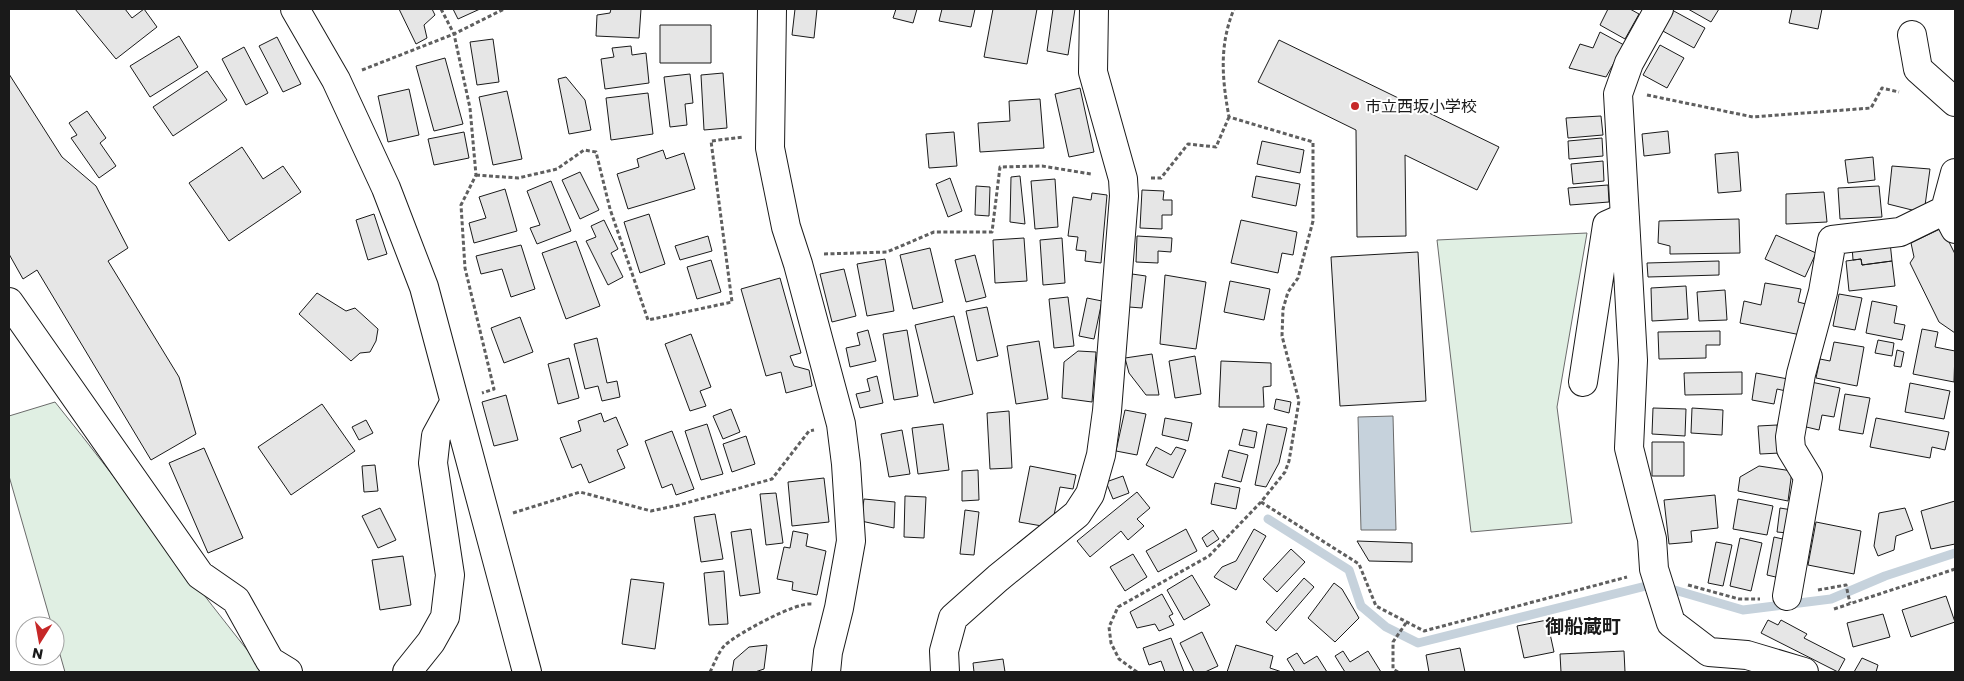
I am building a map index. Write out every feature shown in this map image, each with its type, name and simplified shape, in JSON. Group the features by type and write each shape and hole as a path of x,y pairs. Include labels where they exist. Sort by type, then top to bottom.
{"street":[{"path":"295,9 336,80 386,188 424,287 527,672"},
{"path":"772,9 770,148 786,227 798,264 841,424 846,464 851,541 840,608 828,652 826,672"},
{"path":"945,672 944,651 953,618 998,578 1078,514 1090,494 1101,455 1107,411 1124,196 1123,179 1093,72 1094,9"},
{"path":"1659,9 1629,63 1620,90 1633,360 1630,448 1652,539 1654,569 1671,623 1708,652 1738,672"},
{"path":"1912,35 1918,70 1955,102"},
{"path":"1787,596 1808,477 1791,448 1790,437 1801,374 1823,292 1832,240 1900,232 1950,219 1955,173"},
{"path":"1584,382 1607,225 1625,217"},
{"path":"9,302 200,574 236,600 270,661 288,672"},
{"path":"408,672 431,642 445,616 450,575 433,463 436,436 454,403"},
{"path":"1708,652 1747,655 1804,672"}],"path":[{"path":"441,9 454,34 470,108 476,175 462,205 465,268 494,389 454,403"},
{"path":"336,80 454,34 504,9"},
{"path":"798,264 829,253 887,252 934,232 992,232 1000,167 1042,166 1123,179 1161,178 1188,144 1216,147 1229,117 1222,68 1223,44 1234,9"},
{"path":"1620,90 1753,117 1871,108 1882,88 1900,93"},
{"path":"1137,672 1119,659 1111,642 1109,627 1118,607 1209,556 1261,502 1285,472 1290,461 1299,401 1282,336 1283,309 1288,292 1298,278 1313,220 1313,142 1229,117"},
{"path":"476,175 518,178 557,169 584,150 596,152 610,209 648,320 732,302 711,141 748,136 770,148"},
{"path":"487,521 580,492 651,511 679,505 772,479 809,431 841,424"},
{"path":"1261,502 1359,564 1376,606 1424,631 1654,569"},
{"path":"1834,609 1955,569"},
{"path":"710,672 724,646 768,619 802,603 840,608"},
{"path":"1398,672 1393,669 1393,642 1406,623"}],"green space":[{"path":"1587,233 1557,407 1572,523 1471,532 1437,240"},
{"path":"55,402 265,672 65,672 63,666 65,666 65,616 49,616 9,476 9,416"}],"shaded area":[{"path":"1393,416 1396,530 1361,530 1358,417"}],"building":[{"path":"75,9 125,9 132,18 144,9 157,27 116,59"},
{"path":"399,9 432,9 435,15 424,25 427,38 416,44"},
{"path":"453,9 480,9 458,19"},
{"path":"611,9 641,9 639,38 596,36 597,15 610,13"},
{"path":"795,9 817,9 814,38 792,35"},
{"path":"896,9 917,9 913,23 893,18"},
{"path":"942,9 975,9 971,27 939,21"},
{"path":"993,9 1037,9 1027,64 984,57"},
{"path":"1053,9 1075,9 1068,55 1047,51"},
{"path":"1608,9 1630,9 1639,14 1625,39 1600,25"},
{"path":"1688,9 1719,9 1711,22"},
{"path":"1792,9 1822,9 1818,29 1789,23"},
{"path":"1672,10 1705,28 1694,48 1661,30"},
{"path":"660,25 711,25 711,63 660,63"},
{"path":"1600,32 1624,45 1606,77 1569,68 1580,44 1593,48"},
{"path":"179,36 198,67 150,97 130,66"},
{"path":"277,37 301,84 283,92 259,46"},
{"path":"493,39 499,82 477,85 470,42"},
{"path":"1279,40 1499,147 1477,190 1405,155 1406,236 1357,237 1356,130 1258,82"},
{"path":"1660,45 1684,58 1667,88 1643,75"},
{"path":"631,46 632,55 646,53 649,83 605,89 601,59 614,57 612,48"},
{"path":"244,47 268,93 246,105 222,59"},
{"path":"445,58 463,124 434,131 416,66"},
{"path":"207,71 227,100 173,136 153,107"},
{"path":"723,73 727,128 704,130 701,75"},
{"path":"9,74 62,157 96,186 128,248 108,261 179,377 196,434 151,460 37,270 23,279 9,254"},
{"path":"690,74 693,103 685,104 687,125 670,127 664,77"},
{"path":"566,77 585,100 591,130 569,134 558,79"},
{"path":"1080,88 1094,152 1069,157 1055,94"},
{"path":"409,89 419,135 388,142 378,96"},
{"path":"507,91 522,159 493,165 479,97"},
{"path":"648,93 653,134 611,140 606,98"},
{"path":"1040,99 1044,148 980,152 978,123 1010,121 1009,101"},
{"path":"87,111 106,138 100,143 116,166 99,178 71,138 77,135 69,123"},
{"path":"1601,116 1603,135 1568,138 1566,118"},
{"path":"1668,131 1670,153 1644,156 1642,134"},
{"path":"464,132 469,158 434,165 428,139"},
{"path":"954,132 957,166 929,168 926,134"},
{"path":"1602,138 1603,156 1569,159 1568,141"},
{"path":"1262,141 1304,150 1300,173 1257,164"},
{"path":"242,147 263,179 283,166 301,192 229,241 189,183"},
{"path":"663,150 666,159 684,153 695,189 628,209 617,174 639,167 637,159"},
{"path":"1738,152 1741,191 1718,193 1715,154"},
{"path":"1873,157 1875,180 1848,183 1845,160"},
{"path":"1603,161 1604,181 1573,184 1571,164"},
{"path":"1892,166 1930,169 1924,213 1888,204"},
{"path":"580,172 599,210 580,219 562,180"},
{"path":"1020,176 1025,224 1010,222 1011,177"},
{"path":"1256,176 1300,184 1296,206 1252,197"},
{"path":"950,178 962,211 948,217 936,184"},
{"path":"1055,179 1058,227 1035,229 1031,181"},
{"path":"551,181 571,231 537,244 530,228 540,225 527,191"},
{"path":"1608,185 1609,202 1570,205 1568,188"},
{"path":"976,186 990,187 989,216 975,215"},
{"path":"1879,186 1882,217 1840,219 1838,188"},
{"path":"505,189 517,231 474,243 469,223 486,218 479,197"},
{"path":"1142,190 1164,191 1163,200 1172,200 1172,215 1162,215 1162,229 1140,228"},
{"path":"1824,192 1827,222 1786,224 1786,194"},
{"path":"1092,193 1107,195 1101,263 1085,261 1086,251 1076,250 1078,237 1068,236 1073,197 1091,200"},
{"path":"374,214 387,254 368,260 356,220"},
{"path":"649,214 665,264 640,273 624,222"},
{"path":"1739,219 1740,253 1670,254 1670,246 1658,243 1659,221"},
{"path":"604,220 618,249 611,253 623,277 608,285 586,241 596,237 591,226"},
{"path":"1241,220 1297,232 1293,255 1282,253 1278,273 1231,263"},
{"path":"1942,228 1955,254 1955,333 1939,322 1910,263 1914,257 1911,243"},
{"path":"1776,235 1816,253 1805,277 1765,259"},
{"path":"708,236 712,251 680,260 675,246"},
{"path":"1137,236 1172,238 1171,252 1158,251 1158,263 1136,262"},
{"path":"1024,238 1027,281 995,283 993,240"},
{"path":"1062,238 1065,283 1043,285 1040,240"},
{"path":"576,241 600,306 566,319 542,253"},
{"path":"1890,242 1892,261 1862,265 1861,259 1853,260 1852,246"},
{"path":"521,245 535,289 511,297 502,269 481,274 476,256"},
{"path":"930,248 943,302 913,309 900,255"},
{"path":"1418,252 1426,401 1340,406 1331,257"},
{"path":"975,255 986,297 966,302 955,260"},
{"path":"885,259 894,311 867,316 857,264"},
{"path":"1861,259 1862,265 1892,261 1895,286 1849,291 1846,261"},
{"path":"711,260 721,292 697,299 687,267"},
{"path":"1719,261 1719,275 1648,277 1647,263"},
{"path":"844,269 856,316 832,322 820,274"},
{"path":"1132,274 1146,276 1142,308 1129,307"},
{"path":"1165,275 1206,282 1196,349 1160,344"},
{"path":"780,278 801,353 790,356 794,366 809,370 812,386 786,393 781,372 766,376 741,289"},
{"path":"1230,281 1270,289 1264,320 1224,312"},
{"path":"1765,283 1801,289 1798,302 1806,304 1801,335 1740,323 1744,301 1761,305"},
{"path":"1686,286 1688,319 1652,321 1651,288"},
{"path":"1725,290 1727,320 1699,321 1697,292"},
{"path":"317,293 346,311 355,308 378,329 376,341 370,352 360,353 351,361 299,314"},
{"path":"1839,294 1862,298 1855,330 1833,326"},
{"path":"1068,297 1074,346 1054,348 1049,299"},
{"path":"1087,298 1102,301 1094,339 1079,336"},
{"path":"1872,301 1897,306 1894,323 1905,325 1902,340 1866,333"},
{"path":"987,307 998,356 977,361 966,311"},
{"path":"954,316 973,394 934,403 915,325"},
{"path":"520,317 533,352 504,363 491,328"},
{"path":"1922,329 1938,332 1935,347 1955,351 1954,382 1913,374"},
{"path":"868,330 876,361 850,367 846,348 860,345 857,333"},
{"path":"907,330 918,396 894,400 883,334"},
{"path":"1720,331 1720,345 1706,345 1706,358 1659,359 1658,332"},
{"path":"691,334 711,387 700,391 706,406 690,411 665,344"},
{"path":"597,338 607,383 617,381 620,397 602,401 598,386 585,389 574,344"},
{"path":"1878,340 1894,343 1892,356 1875,353"},
{"path":"1039,341 1048,399 1016,404 1007,346"},
{"path":"1834,342 1864,347 1857,386 1816,378 1820,359 1830,361"},
{"path":"1897,350 1904,352 1901,367 1894,366"},
{"path":"1078,351 1096,352 1092,402 1062,398 1064,362"},
{"path":"1152,354 1159,395 1146,395 1129,373 1125,358"},
{"path":"1195,356 1201,394 1175,398 1169,361"},
{"path":"569,358 579,398 558,404 548,364"},
{"path":"1221,361 1271,363 1271,386 1263,387 1264,407 1219,407"},
{"path":"1742,372 1742,394 1685,395 1684,373"},
{"path":"1756,373 1788,379 1786,391 1777,389 1774,404 1752,400"},
{"path":"877,376 883,403 860,408 856,394 870,391 867,379"},
{"path":"1811,382 1840,388 1834,417 1822,415 1819,430 1802,426"},
{"path":"1910,383 1950,391 1944,419 1905,412"},
{"path":"1845,394 1870,398 1863,434 1839,430"},
{"path":"506,395 518,440 494,446 482,402"},
{"path":"1276,399 1291,402 1289,413 1274,409"},
{"path":"322,404 355,451 291,495 258,447"},
{"path":"1653,408 1686,409 1685,436 1652,434"},
{"path":"1692,408 1723,410 1722,435 1691,433"},
{"path":"731,409 740,432 723,439 713,416"},
{"path":"1125,410 1146,414 1137,455 1116,451"},
{"path":"1009,411 1012,468 990,469 987,413"},
{"path":"601,413 604,422 616,417 628,445 617,450 625,468 589,483 581,464 572,468 560,438 581,431 578,421"},
{"path":"1165,418 1192,423 1188,441 1162,435"},
{"path":"1876,418 1949,432 1945,450 1932,447 1930,458 1870,447"},
{"path":"366,420 373,433 359,440 352,427"},
{"path":"707,424 723,474 701,480 685,431"},
{"path":"943,424 949,470 918,474 912,428"},
{"path":"1267,424 1287,428 1279,463 1266,487 1255,485"},
{"path":"1777,425 1780,453 1760,454 1758,426"},
{"path":"1243,429 1257,432 1254,448 1239,445"},
{"path":"902,430 910,474 889,477 881,434"},
{"path":"672,431 694,489 676,495 672,484 662,488 645,441"},
{"path":"746,436 755,464 732,472 723,444"},
{"path":"1652,442 1684,442 1684,476 1652,476"},
{"path":"1156,447 1171,455 1176,447 1186,450 1173,478 1146,465"},
{"path":"204,448 243,538 208,553 169,463"},
{"path":"1229,450 1248,455 1241,482 1222,477"},
{"path":"375,465 378,491 364,492 362,466"},
{"path":"1030,466 1076,475 1073,489 1060,487 1054,515 1042,526 1019,522"},
{"path":"1759,466 1792,471 1788,501 1738,491 1740,477"},
{"path":"978,470 979,500 962,501 962,471"},
{"path":"1123,476 1129,493 1113,499 1106,482"},
{"path":"824,478 829,522 792,526 788,482"},
{"path":"1215,483 1240,488 1236,509 1211,504"},
{"path":"1137,492 1150,508 1137,519 1144,526 1128,540 1121,531 1090,557 1077,541"},
{"path":"776,493 783,543 766,545 760,494"},
{"path":"1715,495 1718,528 1691,531 1692,542 1669,544 1664,500"},
{"path":"905,496 926,497 924,538 904,537"},
{"path":"864,499 895,502 894,528 861,521"},
{"path":"1738,499 1773,506 1767,535 1733,529"},
{"path":"1955,501 1955,544 1931,549 1921,511"},
{"path":"380,508 396,540 378,548 362,516"},
{"path":"1780,508 1792,510 1788,533 1777,532"},
{"path":"1905,508 1913,530 1896,536 1894,550 1878,556 1874,546 1879,513"},
{"path":"965,510 979,512 974,555 960,554"},
{"path":"715,514 723,559 701,562 694,517"},
{"path":"1816,522 1861,531 1854,574 1808,565"},
{"path":"751,529 760,593 740,596 731,532"},
{"path":"1186,529 1197,551 1158,572 1146,551"},
{"path":"1254,529 1266,536 1236,590 1214,577 1222,567 1236,561"},
{"path":"1213,530 1219,539 1207,547 1202,538"},
{"path":"793,531 808,534 806,546 826,551 817,595 792,590 793,582 777,579 784,547 790,548"},
{"path":"1774,537 1787,540 1780,578 1767,575"},
{"path":"1740,538 1762,543 1751,591 1730,586"},
{"path":"1357,541 1412,543 1412,562 1369,561"},
{"path":"1716,542 1732,545 1723,586 1708,583"},
{"path":"1291,549 1305,562 1277,592 1263,579"},
{"path":"1133,554 1147,577 1125,591 1110,567"},
{"path":"403,556 411,605 380,610 372,560"},
{"path":"724,571 728,624 709,625 704,573"},
{"path":"1192,575 1210,605 1184,620 1167,590"},
{"path":"1304,578 1314,587 1276,631 1266,622"},
{"path":"631,579 664,583 655,649 622,644"},
{"path":"1334,583 1342,589 1359,618 1335,642 1308,618"},
{"path":"1162,594 1173,614 1169,616 1174,625 1159,631 1155,624 1137,628 1130,612"},
{"path":"1946,596 1955,622 1911,637 1902,610"},
{"path":"1883,614 1890,637 1853,647 1847,623"},
{"path":"1547,620 1554,652 1524,658 1517,626"},
{"path":"1768,620 1778,625 1781,620 1807,634 1804,638 1845,659 1838,672 1761,633"},
{"path":"1202,632 1218,666 1205,672 1194,672 1180,643"},
{"path":"1171,638 1184,672 1165,672 1161,661 1149,665 1143,648"},
{"path":"767,645 764,669 755,672 732,672 734,660 749,647"},
{"path":"1236,645 1273,656 1270,668 1282,672 1227,672"},
{"path":"1460,648 1465,672 1429,672 1426,655"},
{"path":"1343,651 1350,662 1368,651 1381,672 1345,672 1335,656"},
{"path":"1624,651 1625,672 1561,672 1560,654"},
{"path":"1297,653 1304,664 1317,656 1327,672 1295,672 1287,659"},
{"path":"1862,658 1878,665 1876,672 1854,672"},
{"path":"1003,659 1005,672 974,672 973,663"}],"waterway":[{"path":"1268,519 1349,570 1361,606 1386,627 1418,643 1654,584 1743,610 1831,599 1885,576 1955,553"}],"place":[{"name":"市立西坂小学校","path":"1355,106"}],"district":[{"name":"御船蔵町","path":"1583,626"}]}
